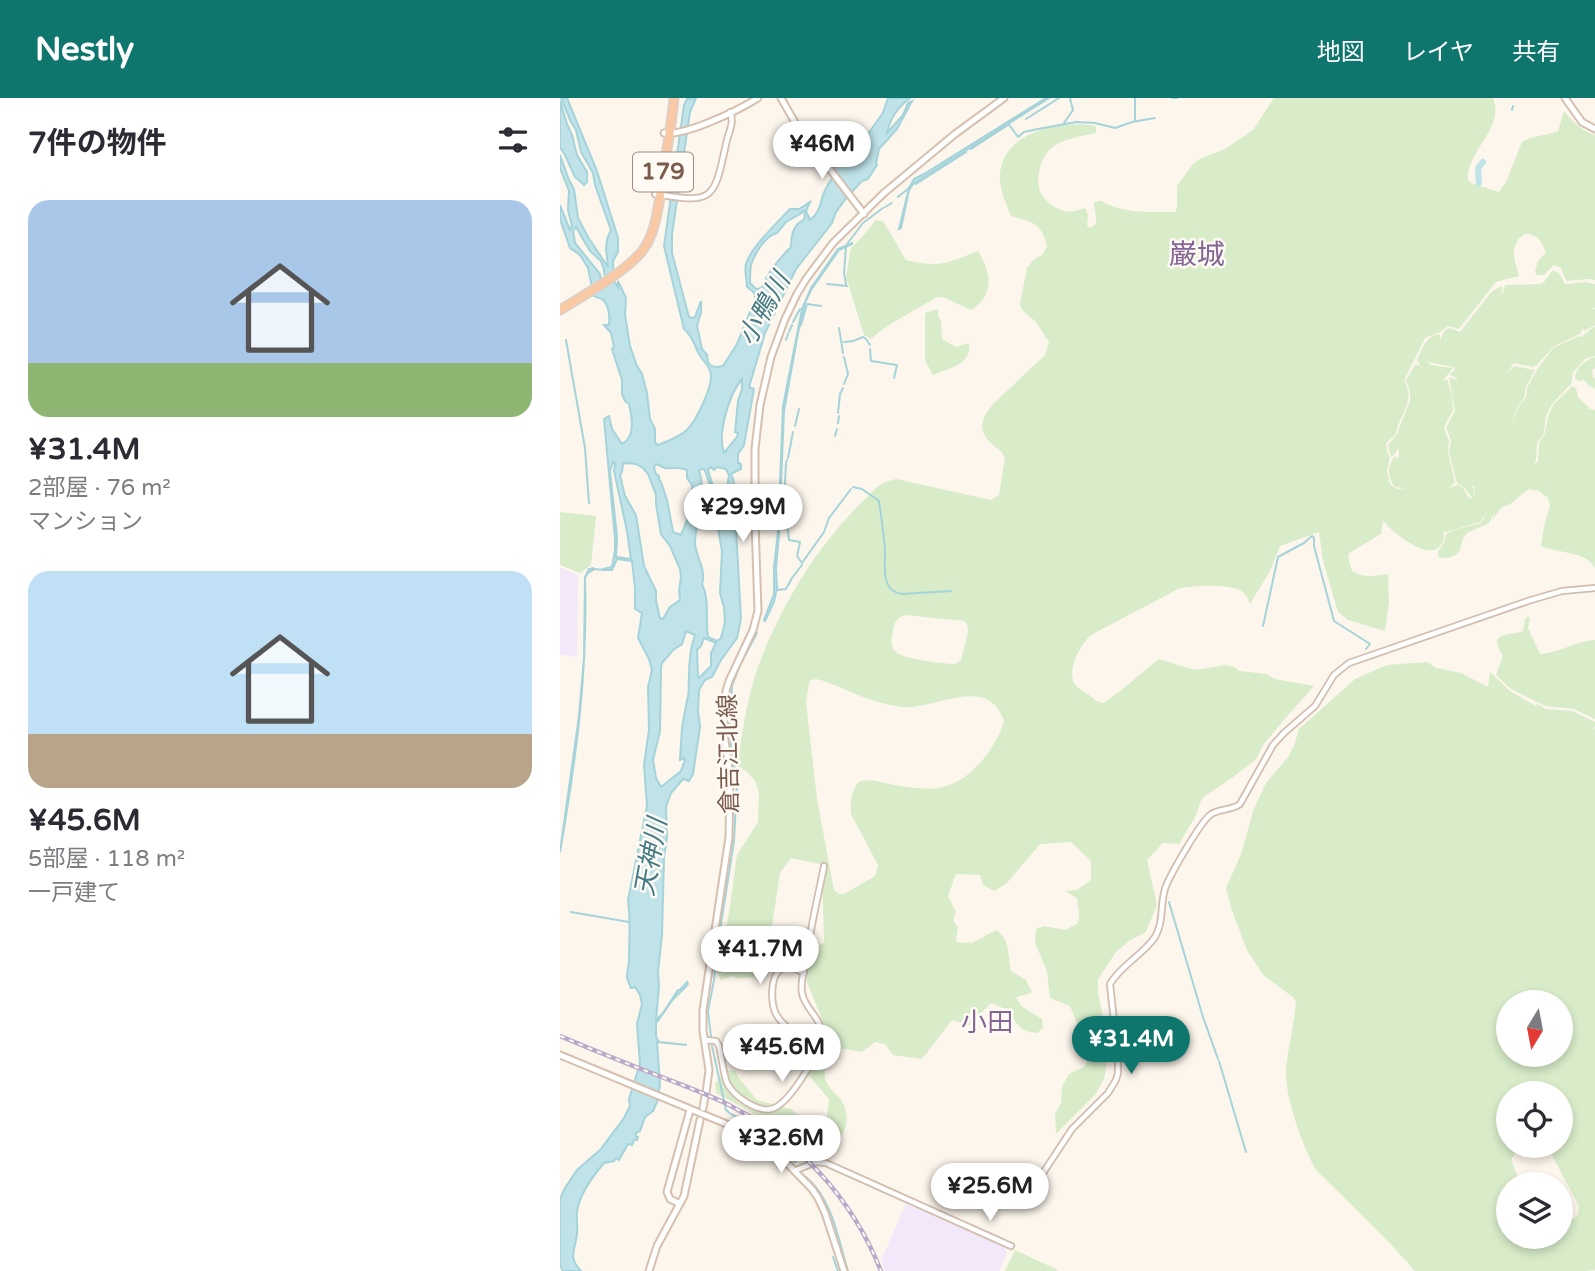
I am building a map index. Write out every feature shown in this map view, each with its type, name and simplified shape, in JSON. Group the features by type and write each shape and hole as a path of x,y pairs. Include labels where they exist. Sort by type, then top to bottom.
{"highway":[{"name":"179","path":"560,305 626,261 646,241 660,195 670,134 672,98"},
{"path":"560,310 627,266 638,256 646,241"}],"main road":[{"path":"670,134 689,129 758,98"},
{"path":"781,98 797,126 862,212"},
{"name":"倉吉江北線","path":"703,1108 709,1070 702,1020 729,836 730,776 724,733 726,691 753,630 758,611 755,475 757,427 763,385 776,341 797,294 833,243 862,212 955,134 1004,98"},
{"path":"1565,98 1582,122 1595,129"},
{"path":"560,1055 750,1135 781,1157 812,1189 822,1206 844,1271"},
{"path":"680,1204 670,1199 667,1192 689,1109"},
{"path":"649,1271 657,1246 684,1196 700,1120"}],"street":[{"path":"660,195 679,198 705,197 716,186 733,118 730,112"},
{"path":"1043,1173 1073,1129 1104,1098 1116,1080 1118,1058 1110,984 1154,938 1160,922 1165,889 1171,876 1207,818 1240,804 1273,745 1315,706 1334,675 1349,663 1531,600 1562,591 1595,588"},
{"path":"705,1040 716,1041 719,1046 727,1082 733,1092 761,1109 773,1109 781,1105 811,1066 822,1032 818,1019 802,995 802,980 824,866"},
{"path":"795,1034 776,1016 772,1004 772,985 777,973 782,969 788,967 804,973"},
{"path":"794,1171 816,1162 826,1163 1011,1246"}],"shaded area":[{"path":"560,567 578,575 577,657 560,655"},
{"path":"906,1204 1003,1246 1007,1253 999,1271 885,1271 881,1260"}],"green space":[{"path":"1274,98 1493,98 1494,119 1473,158 1468,179 1471,183 1499,192 1506,182 1522,142 1558,131 1564,111 1578,125 1595,135 1595,280 1566,281 1561,268 1554,265 1544,275 1537,275 1535,272 1538,261 1546,252 1536,237 1527,234 1520,237 1514,253 1519,276 1496,282 1459,329 1448,326 1425,338 1405,378 1409,394 1407,405 1396,434 1386,443 1390,458 1387,470 1390,484 1397,489 1406,488 1395,487 1391,480 1390,463 1395,456 1397,459 1399,454 1398,446 1391,457 1388,445 1397,434 1410,401 1410,392 1406,380 1415,365 1419,365 1423,370 1417,360 1431,337 1440,334 1440,340 1445,330 1450,328 1460,332 1492,291 1502,286 1503,290 1496,298 1502,292 1503,294 1505,285 1540,284 1553,270 1559,273 1565,284 1595,284 1595,308 1591,308 1595,309 1595,325 1584,331 1583,328 1580,334 1553,347 1537,365 1532,367 1514,363 1507,373 1514,366 1535,370 1526,387 1524,398 1516,409 1511,430 1517,409 1526,397 1527,388 1553,348 1581,337 1595,326 1595,356 1585,359 1573,372 1571,384 1552,404 1546,416 1544,433 1537,443 1536,461 1531,467 1538,461 1539,443 1545,433 1553,405 1572,386 1576,388 1578,397 1590,409 1595,410 1595,568 1591,562 1578,555 1541,546 1550,506 1548,498 1539,491 1530,489 1501,509 1492,521 1495,511 1489,523 1467,533 1460,550 1448,558 1438,557 1446,534 1481,523 1488,511 1480,522 1443,531 1443,542 1434,550 1419,548 1410,543 1383,521 1381,534 1349,553 1352,571 1365,576 1388,574 1389,601 1385,631 1348,620 1338,612 1323,561 1319,532 1280,546 1270,571 1250,604 1245,594 1233,588 1180,588 1087,639 1074,662 1073,680 1079,689 1101,703 1113,697 1159,659 1194,670 1226,665 1240,671 1267,674 1275,679 1314,686 1264,744 1256,759 1202,798 1195,817 1179,844 1163,843 1147,860 1157,905 1146,932 1116,952 1098,979 1106,1032 1107,1063 1104,1079 1095,1095 1056,1134 1055,1114 1061,1103 1062,1087 1069,1074 1085,1066 1090,1051 1086,1031 1077,1023 1070,1006 1050,998 1047,971 1035,943 1036,929 1044,926 1065,930 1078,923 1077,898 1065,891 1077,890 1091,880 1091,861 1071,842 1040,844 1006,884 994,891 983,885 980,875 956,874 948,896 956,912 956,942 972,943 996,930 1001,933 1008,948 1011,971 1026,980 1032,992 1016,997 1021,1006 1042,1019 1043,1028 1037,1033 1023,1029 1006,1011 991,1003 969,1025 952,1020 922,1059 893,1055 885,1044 875,1042 862,1052 840,1048 829,1037 807,982 807,961 824,942 820,864 791,858 780,873 769,946 769,969 751,977 731,976 721,980 717,971 737,855 758,822 759,792 755,781 737,766 747,709 761,660 795,589 832,536 877,487 896,479 991,500 999,495 1005,458 984,434 983,419 994,403 1045,355 1049,342 1020,304 1027,268 1033,260 1042,255 1047,246 1039,228 1011,216 1005,201 1000,174 1011,147 1036,131 1051,127 1067,124 1096,126 1096,133 1064,141 1049,150 1038,176 1039,189 1046,200 1067,212 1085,208 1088,215 1087,225 1090,228 1096,224 1094,202 1101,201 1137,211 1175,212 1177,186 1193,164 1225,149 1253,130","holes":["1426,361 1454,367 1455,370 1449,374 1458,379 1449,377 1455,411 1446,428 1451,440 1449,452 1457,483 1465,488 1471,497 1474,486 1472,498 1458,485 1449,488 1455,482 1448,452 1449,440 1444,427 1453,410 1452,396 1447,379 1441,381 1453,368 1431,365","905,615 964,621 968,632 961,660 955,664 939,663 914,659 896,652 892,637 898,619","811,680 824,681 872,700 902,707 973,696 986,699 996,707 1004,721 1001,731 981,762 953,784 928,789 871,780 862,781 856,786 852,795 851,814 878,865 875,876 844,894 834,890 817,799 806,702"]},
{"path":"876,220 883,221 906,260 927,264 943,263 978,251 988,275 984,298 971,310 943,297 935,298 893,322 871,339 864,335 846,277 851,248"},
{"path":"938,309 942,339 956,347 969,343 969,350 958,365 933,375 925,360 925,313"},
{"path":"1595,357 1595,368 1592,370 1595,389 1575,377 1582,364"},
{"path":"560,512 596,516 591,565 580,573 560,565"},
{"path":"1528,616 1528,628 1540,654 1595,640 1595,719 1574,709 1545,706 1511,689 1496,675 1503,656 1497,642 1499,638 1523,631"},
{"path":"1427,662 1436,668 1461,673 1488,687 1490,672 1510,691 1538,707 1535,703 1546,709 1572,711 1595,722 1595,1270 1415,1271 1316,1170 1295,1121 1288,1093 1286,1069 1296,1002 1263,975 1247,950 1226,888 1242,852 1253,811 1266,783 1288,757 1299,729 1355,679 1387,665","holes":["1496,1081 1573,1081 1573,1158 1553,1158 1561,1172 1573,1172 1573,1195 1579,1206 1578,1215 1573,1219 1573,1249 1496,1249 1496,1172 1516,1172 1512,1158 1496,1158"]},
{"path":"801,1035 809,1036 830,1051 825,1079 841,1100 847,1116 846,1126 838,1141 799,1144 767,1121 716,1093 715,1084 721,1076 725,1072 735,1070 757,1100 791,1109 802,1120 820,1123 827,1117 829,1099 793,1061 790,1044"},
{"path":"1015,1250 1058,1270 1005,1271"}],"water":[{"path":"561,98 567,98 597,171 618,238 618,252 613,261 614,281 618,287 618,281 626,298 625,315 630,346 642,374 650,419 655,429 655,442 658,445 680,435 691,426 711,381 709,369 684,329 664,246 687,99 696,98 690,112 672,234 672,253 689,317 695,317 701,301 697,326 702,349 711,366 717,367 723,366 737,344 755,300 754,293 747,287 745,269 753,250 790,209 799,209 810,202 806,211 810,220 815,215 832,177 833,162 852,144 865,138 883,113 888,98 910,98 895,113 887,133 912,101 897,129 879,149 877,165 868,179 862,181 847,197 832,223 796,269 765,333 749,387 754,389 744,445 738,454 741,469 731,474 736,497 734,522 741,619 737,638 712,677 705,680 699,690 700,727 693,774 689,781 683,779 671,793 666,807 667,836 656,1020 678,990 687,982 688,984 656,1023 656,1037 659,1042 687,1045 657,1042 660,1084 653,1111 645,1117 640,1131 636,1133 637,1140 634,1140 632,1145 628,1144 619,1160 616,1158 604,1163 584,1192 578,1205 573,1254 581,1271 563,1271 560,1265 560,1199 577,1170 600,1150 624,1118 630,1106 629,1099 640,1064 637,1024 642,1004 640,995 635,987 631,988 627,976 630,930 628,900 647,806 644,765 649,730 648,687 652,670 638,638 642,613 635,609 632,561 617,559 612,570 603,570 612,567 615,550 604,419 609,416 612,429 622,444 629,437 632,421 629,404 622,394 622,380 612,349 614,347 611,333 604,325 609,325 608,308 603,300 594,296 588,268 580,255 570,248 560,219 560,205 570,230 572,226 568,210 569,191 560,168 560,155 574,189 578,218 608,267 606,249 611,230 593,173 581,152 576,130","holes":["804,211 804,219 793,232 791,247 770,272 762,288 756,289 750,283 753,260 765,241 777,233 786,222","576,227 590,251 601,261 606,287 602,289 600,274 575,243 573,231","742,379 735,432 738,433 724,453 723,425 733,394","613,462 631,559 616,557 617,537 610,471","625,463 636,464 648,474 656,495 661,534 670,546 680,569 680,600 670,607 663,619 660,618 656,591 644,566 636,515 625,496 620,475","656,464 665,468 687,470 693,498 689,498 688,518 681,535 673,532 659,476 654,468","711,467 714,470 717,467 726,469 729,475 720,515 708,470","704,469 710,484 722,551 720,593 725,622 721,638 717,641 708,637 703,573 695,542 702,497 699,471","686,631 695,635 690,655 688,694 682,728 680,760 685,760 681,771 661,787 656,778 653,760 660,731 662,663 682,644","704,638 716,643 711,653 711,666 698,677 697,650"]},
{"path":"1049,98 913,184 899,229 909,188 914,179"},
{"path":"560,101 577,155 587,172 587,182 584,185 575,177 560,147"},
{"path":"852,243 839,250 811,290 798,333 784,411 777,588 765,621 774,594 783,406 802,309 811,288 838,249"},
{"path":"593,568 585,578 585,648 580,716 560,852 579,716 584,657 585,577 589,569"}],"waterway":[{"path":"1026,119 1059,98"},
{"path":"1064,123 1073,110 1070,98"},
{"path":"1135,98 1135,121"},
{"path":"1172,98 1177,98"},
{"path":"1512,110 1513,106"},
{"path":"1008,123 1018,137 1024,132 1076,122 1115,128 1155,118"},
{"path":"971,149 1008,125"},
{"path":"916,184 966,152"},
{"path":"1479,183 1478,168 1483,162"},
{"path":"898,197 909,188"},
{"path":"885,207 892,203"},
{"path":"847,244 863,223 883,208"},
{"path":"846,247 846,284"},
{"path":"827,284 847,286"},
{"path":"801,325 807,304 821,306"},
{"path":"793,322 800,309"},
{"path":"789,332 792,325"},
{"path":"839,328 843,353"},
{"path":"786,340 788,334"},
{"path":"844,342 863,337 870,345"},
{"path":"566,340 585,448 589,503"},
{"path":"870,349 871,361 897,365 894,378"},
{"path":"844,357 848,374 844,384"},
{"path":"838,413 843,388"},
{"path":"795,426 799,409"},
{"path":"838,423 839,416"},
{"path":"835,436 837,429"},
{"path":"788,458 793,432"},
{"path":"787,460 784,501 789,540 800,542 797,556 802,563 824,532 829,518 851,489"},
{"path":"853,487 862,489 879,501 882,522"},
{"path":"882,523 885,572 890,588 902,594 951,591"},
{"path":"1263,626 1278,557 1312,536 1334,621 1370,644 1366,649"},
{"path":"777,590 786,589 802,565"},
{"path":"593,569 604,570"},
{"path":"757,633 732,686 729,733 737,783 734,841 708,1011 712,1046 726,1110 762,1132 795,1162"},
{"path":"1169,902 1218,1059"},
{"path":"571,912 629,922"},
{"path":"1219,1061 1246,1152"},
{"path":"806,1177 829,1208 848,1271"},
{"path":"835,1251 841,1271"},
{"path":"833,1257 838,1271"}],"railway":[{"path":"560,1036 720,1101 778,1135 800,1154 839,1196 855,1219 881,1271"}],"district":[{"name":"巌城","path":"1197,255"},
{"name":"小田","path":"987,1022"}],"water label":[{"name":"小鴨川","path":"764,309"},
{"name":"天神川","path":"651,857"}]}
